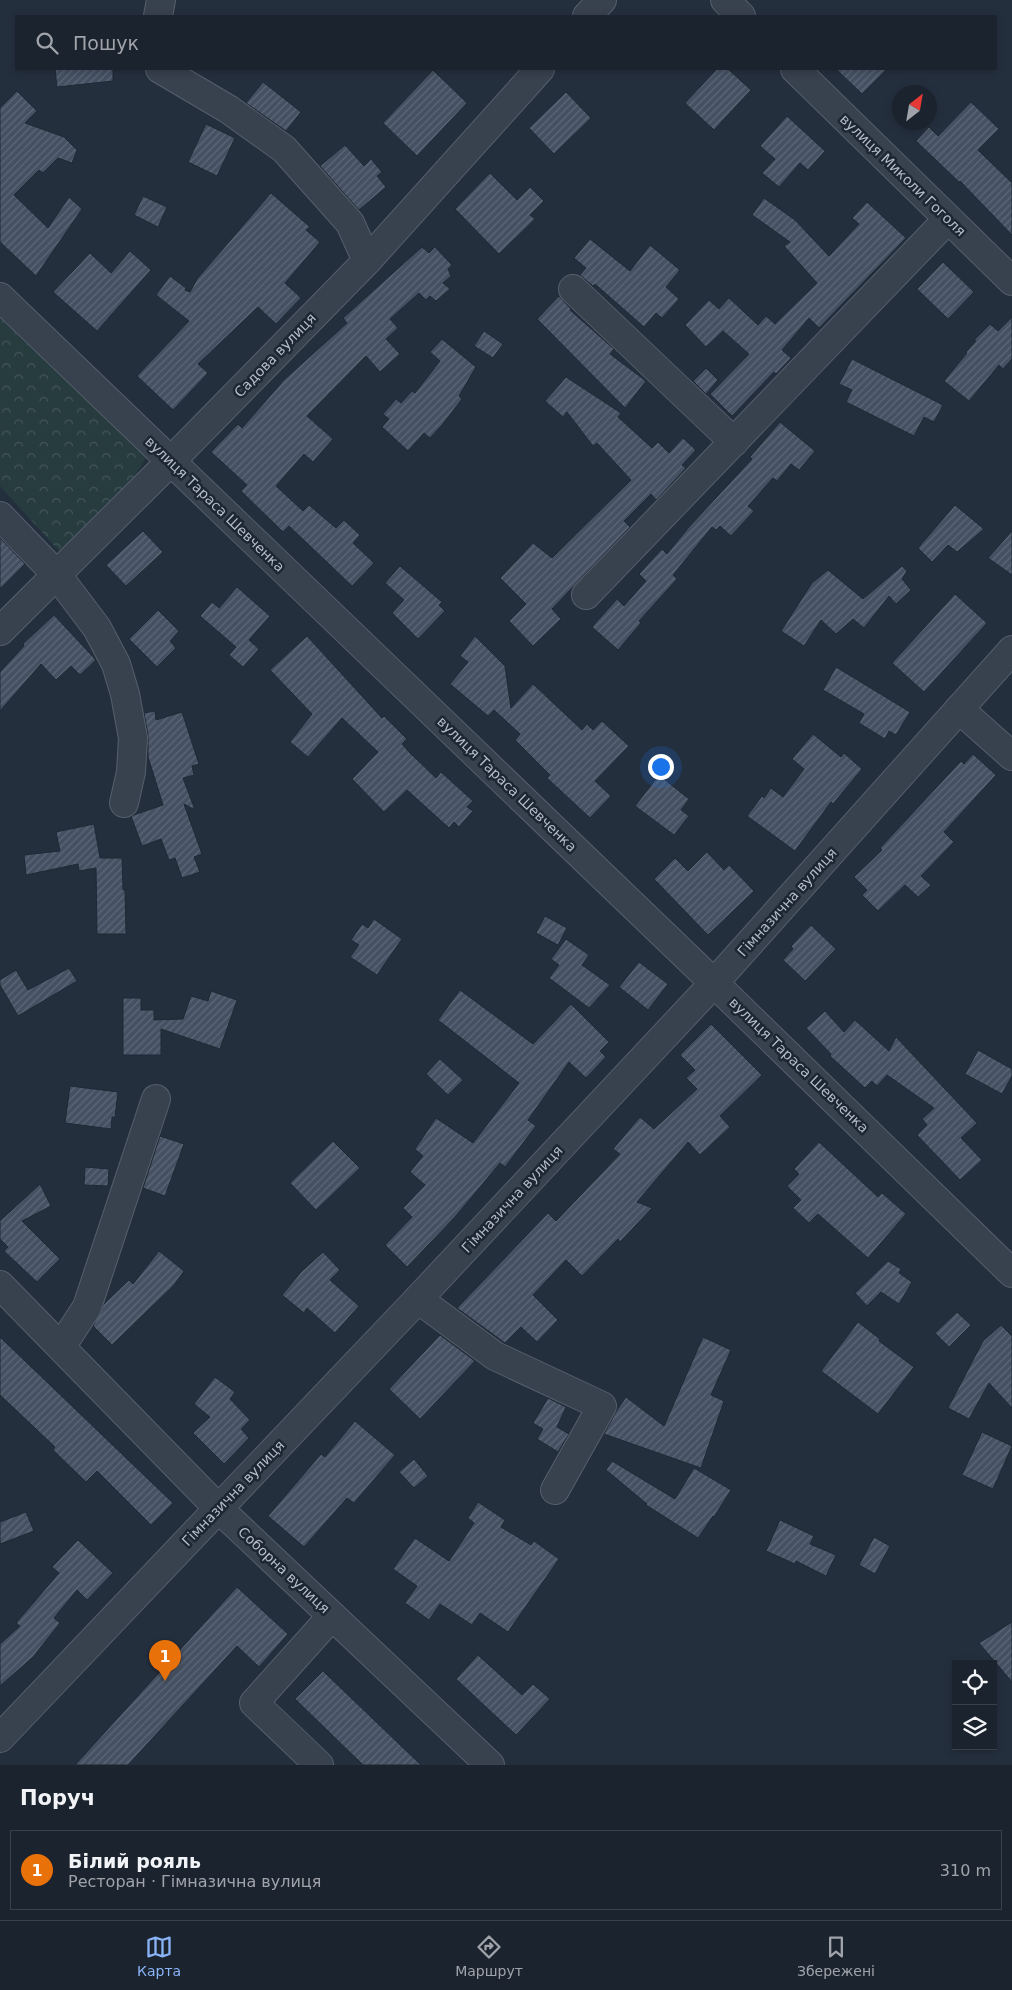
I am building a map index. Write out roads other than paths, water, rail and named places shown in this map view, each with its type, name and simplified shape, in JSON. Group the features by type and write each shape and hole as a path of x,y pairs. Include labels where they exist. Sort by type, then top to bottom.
{"street":[{"path":"158,15 161,0"},
{"path":"589,15 602,0"},
{"path":"725,0 741,15"},
{"path":"162,70 228,108 284,149 350,223 367,261"},
{"name":"Садова вулиця","path":"0,631 170,462 367,261 539,70"},
{"name":"вулиця Миколи Гоголя","path":"796,70 1012,281"},
{"path":"586,595 948,219"},
{"path":"573,288 734,442"},
{"name":"вулиця Тараса Шевченка","path":"0,297 714,983 1012,1273"},
{"path":"0,516 57,575 97,628 116,664 125,694 133,738 131,772 124,802"},
{"name":"Гімназична вулиця","path":"0,1738 418,1299 714,983 1012,650"},
{"path":"959,709 1012,756"},
{"path":"61,1347 87,1306 156,1099"},
{"name":"Соборна вулиця","path":"0,1285 219,1508 490,1765"},
{"path":"418,1299 495,1356 602,1406 555,1490"},
{"path":"319,1765 254,1704 332,1616"}],"place":[{"name":"Білий рояль","path":"165,1681"}]}
